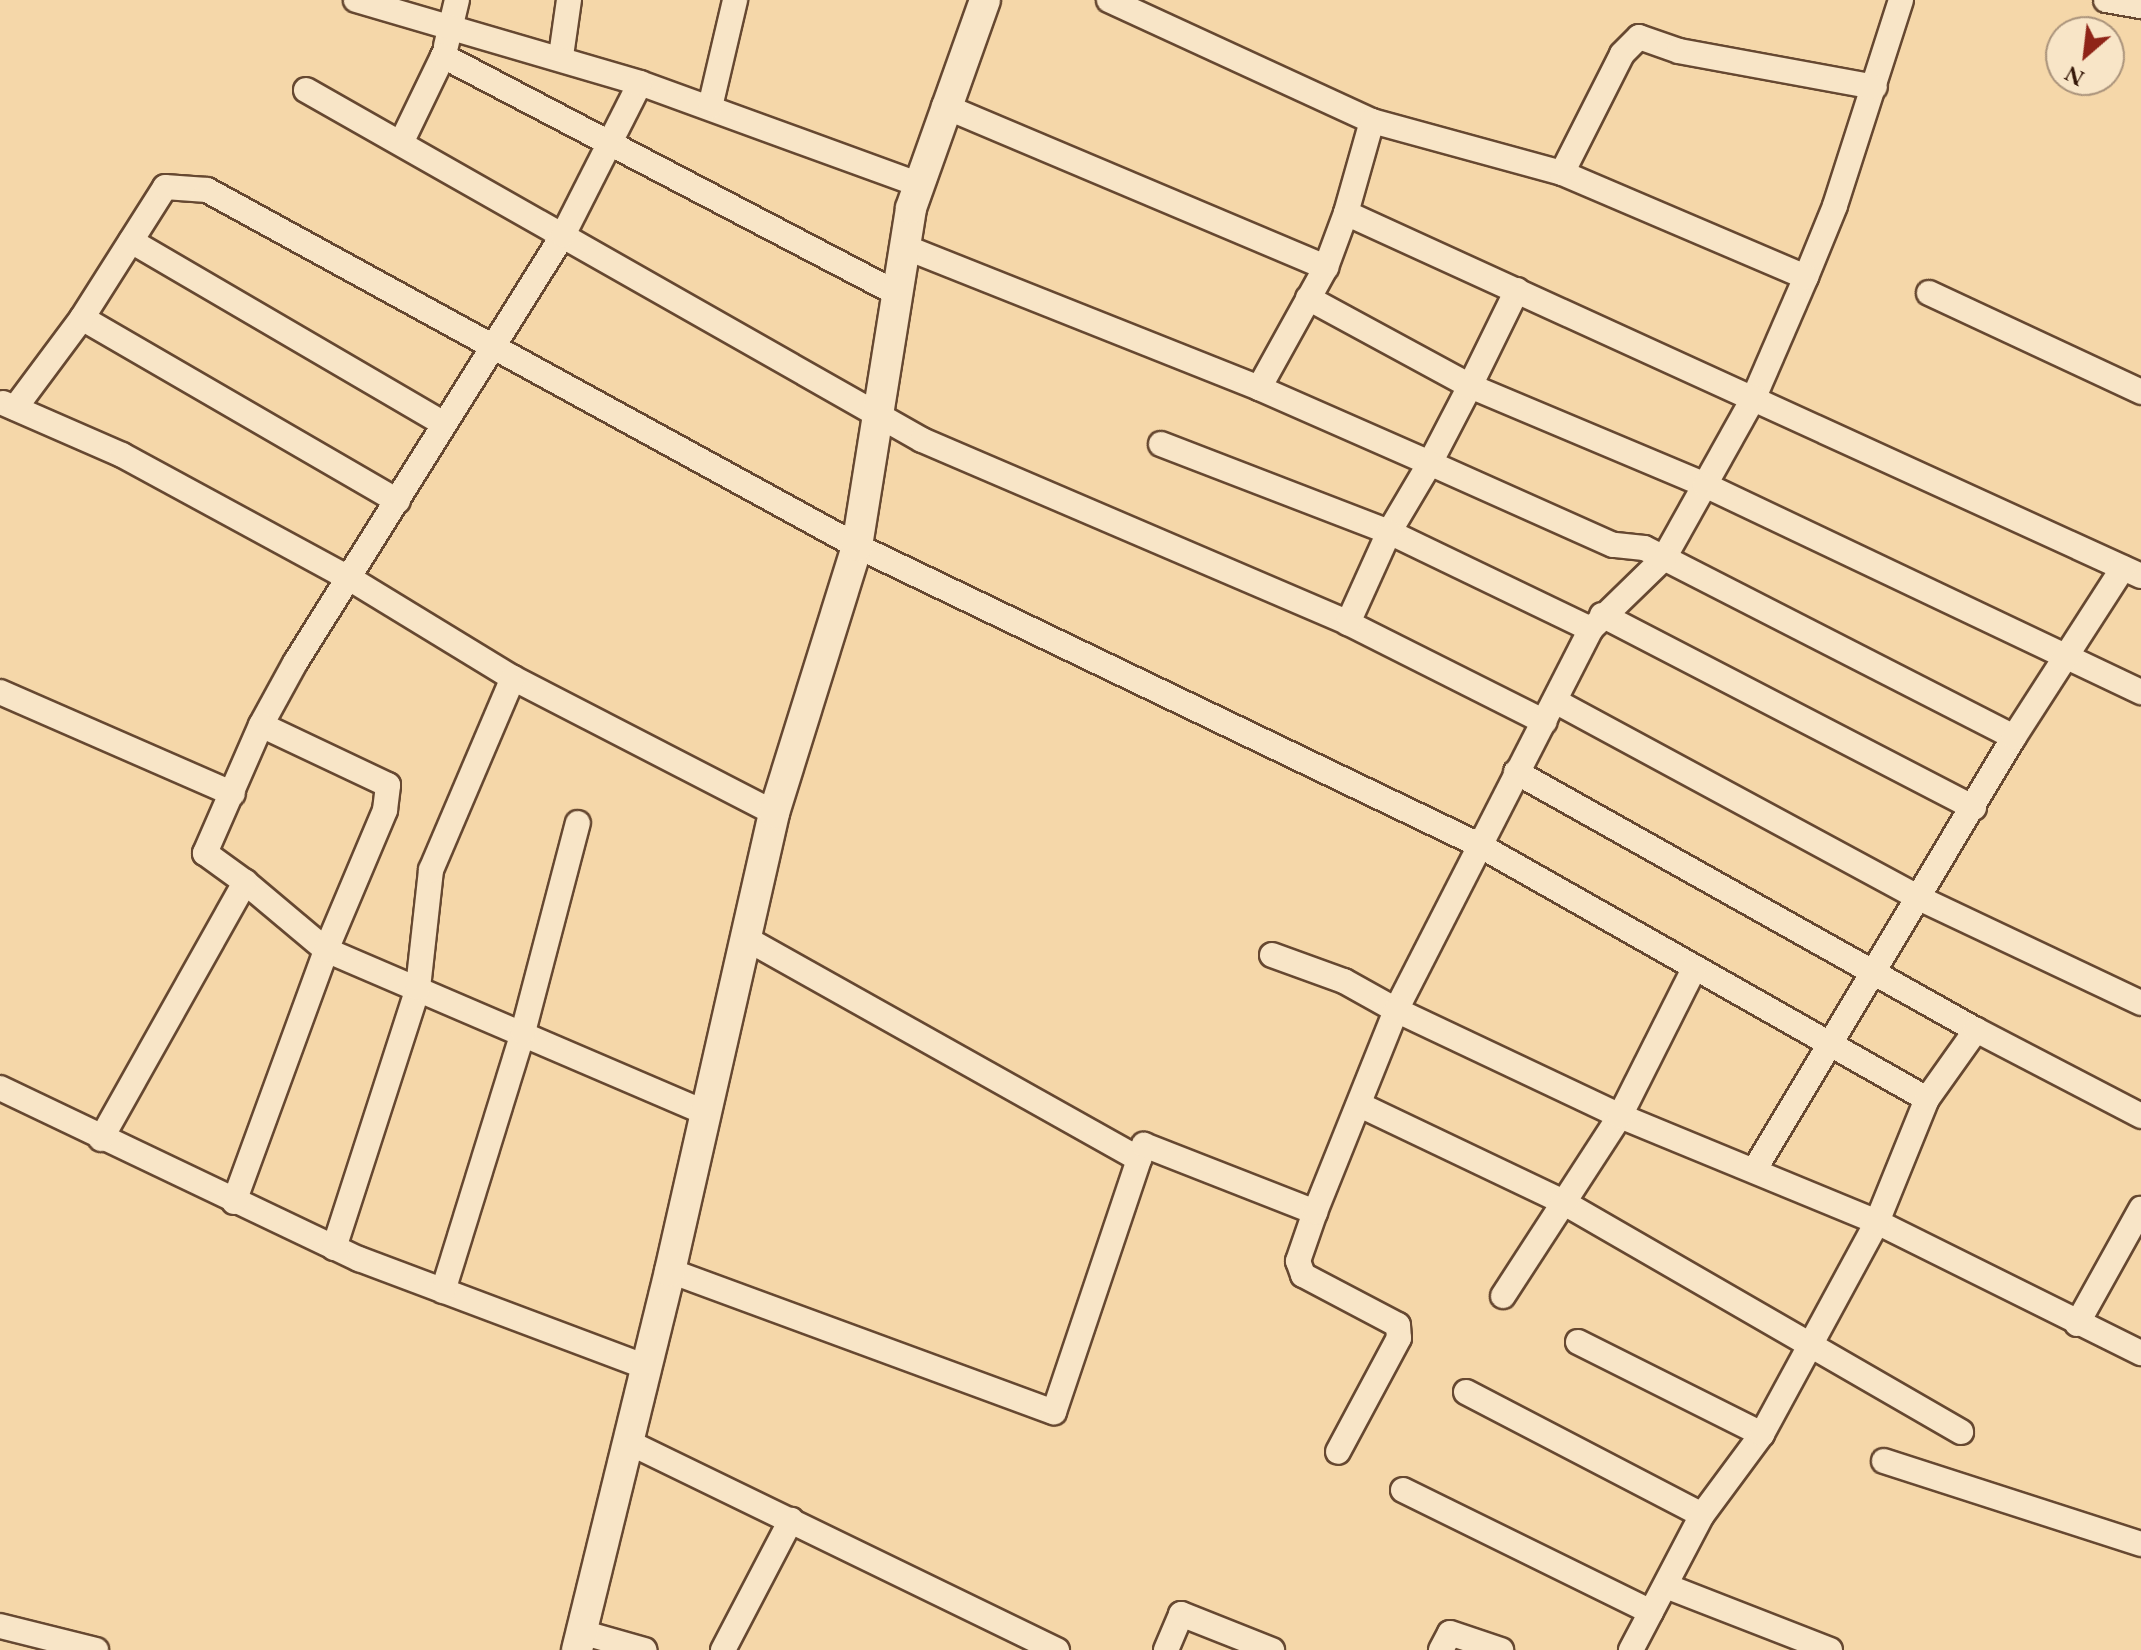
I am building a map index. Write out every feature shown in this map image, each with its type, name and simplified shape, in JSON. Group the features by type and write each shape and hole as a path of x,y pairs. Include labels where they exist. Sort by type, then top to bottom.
{"street":[{"path":"402,141 443,56 457,0"},
{"path":"561,56 569,0"},
{"path":"710,107 735,0"},
{"path":"644,1650 579,1641 670,1271 774,813 857,546 877,411 918,184 985,0"},
{"path":"1109,0 1372,121 1562,173 1806,277"},
{"path":"1338,1452 1399,1338 1398,1325 1303,1275 1298,1261 1315,1212 1396,1010 1596,622 1664,558 1754,397 1806,277 1875,87 1901,0"},
{"path":"2106,0 2141,6"},
{"path":"361,1 449,31 561,56 918,184"},
{"path":"1562,173 1622,54 1639,37 1679,51 1875,87"},
{"path":"443,56 898,294"},
{"path":"640,83 563,235 442,423 261,725 205,853 326,950 706,1113"},
{"path":"306,90 402,141 877,411 922,440 1550,711 1921,899 2141,1003"},
{"path":"944,106 1326,267"},
{"path":"1259,388 1326,267 1346,213 1372,121"},
{"path":"774,813 513,678 349,578 122,455 7,404 82,318 165,187 207,190 857,546 1479,845 1927,1099"},
{"path":"1346,213 2132,572 2066,659 2014,737 1921,899 1829,1044 1755,1169"},
{"path":"131,241 442,423"},
{"path":"905,247 1259,388 1613,545 1644,548 2014,737"},
{"path":"1348,623 1389,532 1430,463 1517,290"},
{"path":"1929,293 2141,392"},
{"path":"1308,298 1470,386 1705,485 2141,692"},
{"path":"82,318 398,501"},
{"path":"1161,444 1389,532 1596,622 1974,808"},
{"path":"334,1248 418,988 431,870 513,678"},
{"path":"0,692 233,794"},
{"path":"234,1202 326,950 385,810 388,785 261,725"},
{"path":"1516,772 1976,1030 2141,1116"},
{"path":"443,1291 523,1032 578,823"},
{"path":"101,1139 245,882"},
{"path":"745,938 1139,1159"},
{"path":"1272,955 1344,981 1396,1010 1620,1116 1755,1169 1877,1222 2077,1324 2141,1353"},
{"path":"1503,1296 1561,1201 1620,1116 1694,969"},
{"path":"1631,1650 1702,1515 1762,1434 1808,1341 1877,1222 1927,1099 1976,1030"},
{"path":"0,1088 334,1248 646,1367"},
{"path":"1360,1105 1561,1201 1961,1432"},
{"path":"670,1271 1054,1412 1144,1145 1315,1212"},
{"path":"2077,1324 2141,1209"},
{"path":"1578,1342 1762,1434"},
{"path":"1466,1392 1702,1515"},
{"path":"628,1442 1057,1650"},
{"path":"1884,1461 2141,1544"},
{"path":"1403,1490 1651,1612"},
{"path":"723,1650 791,1520"},
{"path":"1666,1586 1830,1650"},
{"path":"1166,1650 1181,1614 1272,1650"},
{"path":"0,1626 96,1650"},
{"path":"1441,1650 1450,1633 1501,1650"}]}
